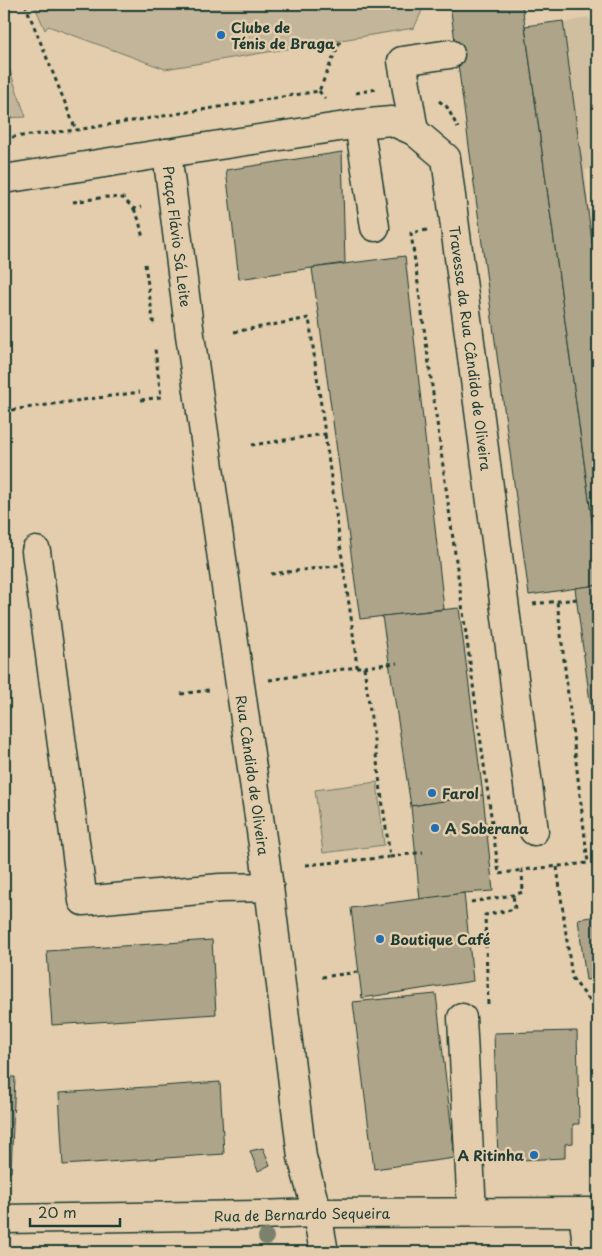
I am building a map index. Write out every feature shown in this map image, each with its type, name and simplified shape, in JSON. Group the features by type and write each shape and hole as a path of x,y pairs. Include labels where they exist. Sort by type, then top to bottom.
{"street":[{"path":"414,131 402,61 450,54"},
{"name":"Travessa da Rua Cândido de Oliveira","path":"167,153 359,124 391,121 414,131 446,158 534,830"},
{"path":"359,124 375,227"},
{"name":"Praça Flávio Sá Leite","path":"4,179 167,153 190,335"},
{"name":"Rua Cândido de Oliveira","path":"190,335 268,887 302,1157 317,1213 324,1252"},
{"path":"36,551 83,902 220,888 268,887"},
{"path":"462,1018 472,1212"},
{"path":"588,1252 590,1212"},
{"name":"Rua de Bernardo Sequeira","path":"4,1219 317,1213 590,1212"}],"path":[{"path":"24,4 76,130"},
{"path":"4,138 76,130 319,91 341,39"},
{"path":"73,202 106,197 123,198 134,209 139,220 143,239"},
{"path":"134,209 141,207"},
{"path":"434,229 411,232 498,874 588,863 557,601"},
{"path":"146,264 154,326"},
{"path":"234,332 309,318 357,667"},
{"path":"141,400 161,397 155,349"},
{"path":"4,411 140,392"},
{"path":"252,445 325,434"},
{"path":"272,574 342,565"},
{"path":"537,604 577,599"},
{"path":"280,678 397,663"},
{"path":"364,667 390,857"},
{"path":"181,694 209,690"},
{"path":"306,866 423,852"},
{"path":"557,867 572,978 598,1011"},
{"path":"471,902 524,892 522,870"},
{"path":"462,1018 488,1012 485,914 515,909 513,895"},
{"path":"322,977 358,972"}],"shaded area":[{"name":"Clube de Ténis de Braga","path":"34,4 425,4 414,28 165,69 48,26 45,30"},
{"path":"588,17 598,33 598,168 585,170 598,315 598,371 576,375 530,32"},
{"path":"4,54 26,117 4,118"},
{"path":"377,782 384,845 323,853 315,790"}],"building":[{"path":"450,4 522,4 598,565 598,585 529,595"},
{"path":"563,21 598,287 598,565 525,26"},
{"path":"342,152 345,263 239,279 226,170"},
{"path":"405,256 444,609 360,619 312,268"},
{"path":"598,585 598,762 575,588"},
{"path":"459,608 483,795 411,806 382,616"},
{"path":"483,795 493,891 464,893 420,900 411,806"},
{"path":"464,893 473,981 362,998 351,908"},
{"path":"598,916 598,978 586,980 578,919"},
{"path":"212,940 216,1014 52,1025 47,951"},
{"path":"436,994 455,1158 374,1169 353,1002"},
{"path":"577,1031 579,1124 573,1124 573,1143 565,1144 565,1158 498,1161 494,1033"},
{"path":"4,1077 15,1077 11,1172 4,1172"},
{"path":"220,1082 224,1154 63,1165 59,1093"},
{"path":"263,1148 270,1165 258,1171 250,1151"}],"place":[{"name":"Clube de Ténis de Braga","path":"221,35"},
{"name":"Farol","path":"432,793"},
{"name":"A Soberana","path":"435,828"},
{"name":"Boutique Café","path":"380,939"},
{"name":"A Ritinha","path":"534,1155"}]}
